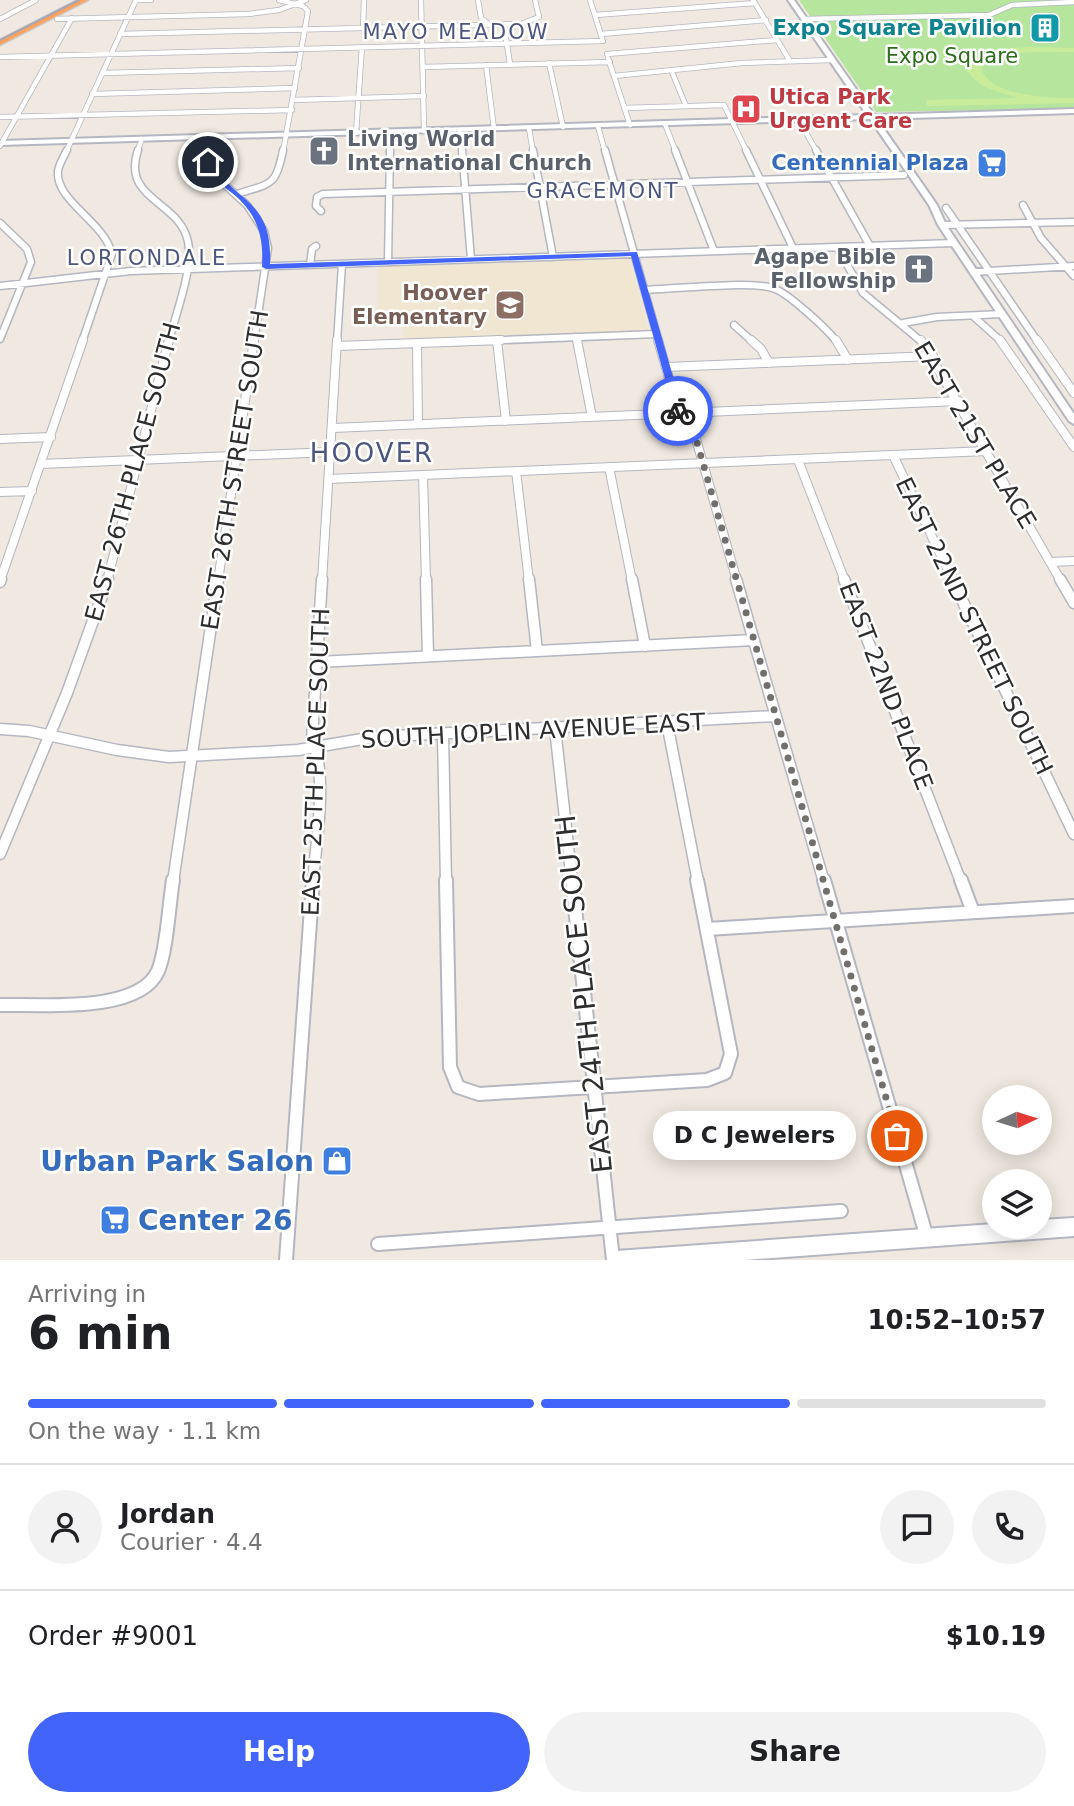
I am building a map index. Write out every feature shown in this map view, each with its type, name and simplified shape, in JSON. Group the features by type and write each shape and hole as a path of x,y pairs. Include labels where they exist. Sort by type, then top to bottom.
{"highway":[{"path":"0,42 73,0"},
{"path":"0,42 84,0"}],"main road":[{"path":"791,0 832,60 841,81 869,118 1074,421"},
{"path":"1,144 1074,113"},
{"path":"732,122 869,118"},
{"path":"615,1260 724,1256 1074,1227"}],"street":[{"path":"0,19 36,0"},
{"path":"0,582 112,254 110,242 71,204 60,187 58,170 136,0 151,0"},
{"path":"237,194 275,181 279,173 308,9 279,0"},
{"path":"57,19 259,13 306,0"},
{"path":"363,28 364,0"},
{"path":"421,0 424,131"},
{"path":"478,0 481,18 491,25"},
{"path":"120,34 524,24 539,17 535,0"},
{"path":"590,0 630,125"},
{"path":"594,15 754,2 790,61"},
{"path":"804,19 989,15 1016,2 1074,2"},
{"path":"0,13 9,14"},
{"path":"1,144 72,18"},
{"path":"601,34 766,20"},
{"path":"504,25 510,64"},
{"path":"607,54 778,40"},
{"path":"0,57 603,41"},
{"path":"356,133 362,47"},
{"path":"614,76 742,63 832,60"},
{"path":"423,67 610,62"},
{"path":"549,63 563,127"},
{"path":"486,65 494,129"},
{"path":"102,73 299,68"},
{"path":"672,72 686,106"},
{"path":"92,94 295,88"},
{"path":"293,100 424,96"},
{"path":"624,108 724,105 793,248"},
{"path":"0,117 292,110"},
{"path":"800,122 870,246"},
{"path":"665,124 714,251"},
{"path":"598,126 679,413 692,432 702,464 928,1238"},
{"path":"529,128 553,257"},
{"path":"460,130 471,259"},
{"path":"388,262 390,132"},
{"name":"EAST 26TH STREET SOUTH","path":"0,1005 115,999 137,993 148,986 155,979 160,965 268,248 262,223 209,167 216,137"},
{"name":"EAST 26TH PLACE SOUTH","path":"0,854 109,576 187,269 190,246 184,226 147,193 135,176 134,163 142,139"},
{"path":"321,211 316,206 318,195 907,174"},
{"path":"1023,205 1041,238 1070,266 1074,276"},
{"path":"946,208 1074,393"},
{"path":"942,225 1074,222"},
{"path":"0,223 26,248 32,258 25,282 0,339"},
{"path":"0,286 108,272 954,243"},
{"path":"310,265 312,249 316,246"},
{"name":"EAST 21ST PLACE","path":"837,247 863,293 903,323 926,345 1074,603"},
{"name":"EAST 25TH PLACE SOUTH","path":"286,1260 320,780 319,756 312,739 342,264"},
{"path":"973,272 1070,266"},
{"path":"645,290 753,286 776,289 826,329 848,360"},
{"path":"903,323 937,317 1002,314"},
{"path":"972,316 1003,342 1074,447"},
{"path":"734,325 761,349 769,363"},
{"path":"337,346 657,334"},
{"path":"576,337 592,417"},
{"path":"497,340 506,421"},
{"path":"417,343 418,424"},
{"path":"666,367 933,356"},
{"path":"1056,394 1074,393"},
{"path":"333,428 959,401"},
{"path":"0,439 51,437"},
{"path":"329,479 987,451"},
{"path":"41,464 331,452"},
{"name":"EAST 22ND STREET SOUTH","path":"893,456 1074,834"},
{"name":"EAST 22ND PLACE","path":"798,460 973,912"},
{"path":"609,467 645,646"},
{"path":"516,471 537,651"},
{"path":"423,475 428,656"},
{"path":"0,492 32,491"},
{"path":"1050,562 1074,561"},
{"path":"317,662 754,640"},
{"name":"SOUTH JOPLIN AVENUE EAST","path":"0,729 48,735 150,756 193,756 315,748 374,737 775,716"},
{"path":"443,734 450,1067 453,1081 458,1088 479,1094 707,1080 717,1079 727,1073 731,1054 667,723"},
{"name":"EAST 24TH PLACE SOUTH","path":"555,728 615,1260"},
{"path":"707,929 1074,906"},
{"path":"378,1244 841,1211"}],"shaded area":[{"name":"Hoover Elementary","path":"629,257 649,332 403,341 403,324 377,325 378,266"}],"green space":[{"name":"Expo Square","path":"799,0 1074,0 1074,109 876,112"},
{"path":"1032,47 1074,48 1074,52 1009,54 987,62 981,69 987,78 1009,90 1036,96 1074,98 1074,103 927,106 927,100 1018,98 987,88 969,73 965,65 972,58 984,53"}],"railway":[{"path":"0,40 79,0"}],"way so far":[{"path":"678,411 696,439 897,1136"}],"place":[{"name":"Expo Square Pavilion","path":"1045,28"},
{"name":"Utica Park Urgent Care","path":"746,109"},
{"name":"Living World International Church","path":"324,151"},
{"name":"Centennial Plaza","path":"992,163"},
{"name":"Agape Bible Fellowship","path":"919,269"},
{"name":"Hoover Elementary","path":"510,305"},
{"name":"D C Jewelers","path":"897,1136"},
{"name":"Urban Park Salon","path":"337,1161"},
{"name":"Center 26","path":"115,1220"}],"district":[{"name":"MAYO MEADOW","path":"456,32"},
{"name":"GRACEMONT","path":"603,191"},
{"name":"LORTONDALE","path":"147,258"},
{"name":"HOOVER","path":"372,453"}],"route":[{"path":"208,162 216,177 251,207 262,223 268,242 266,267 634,254 678,411"}]}
